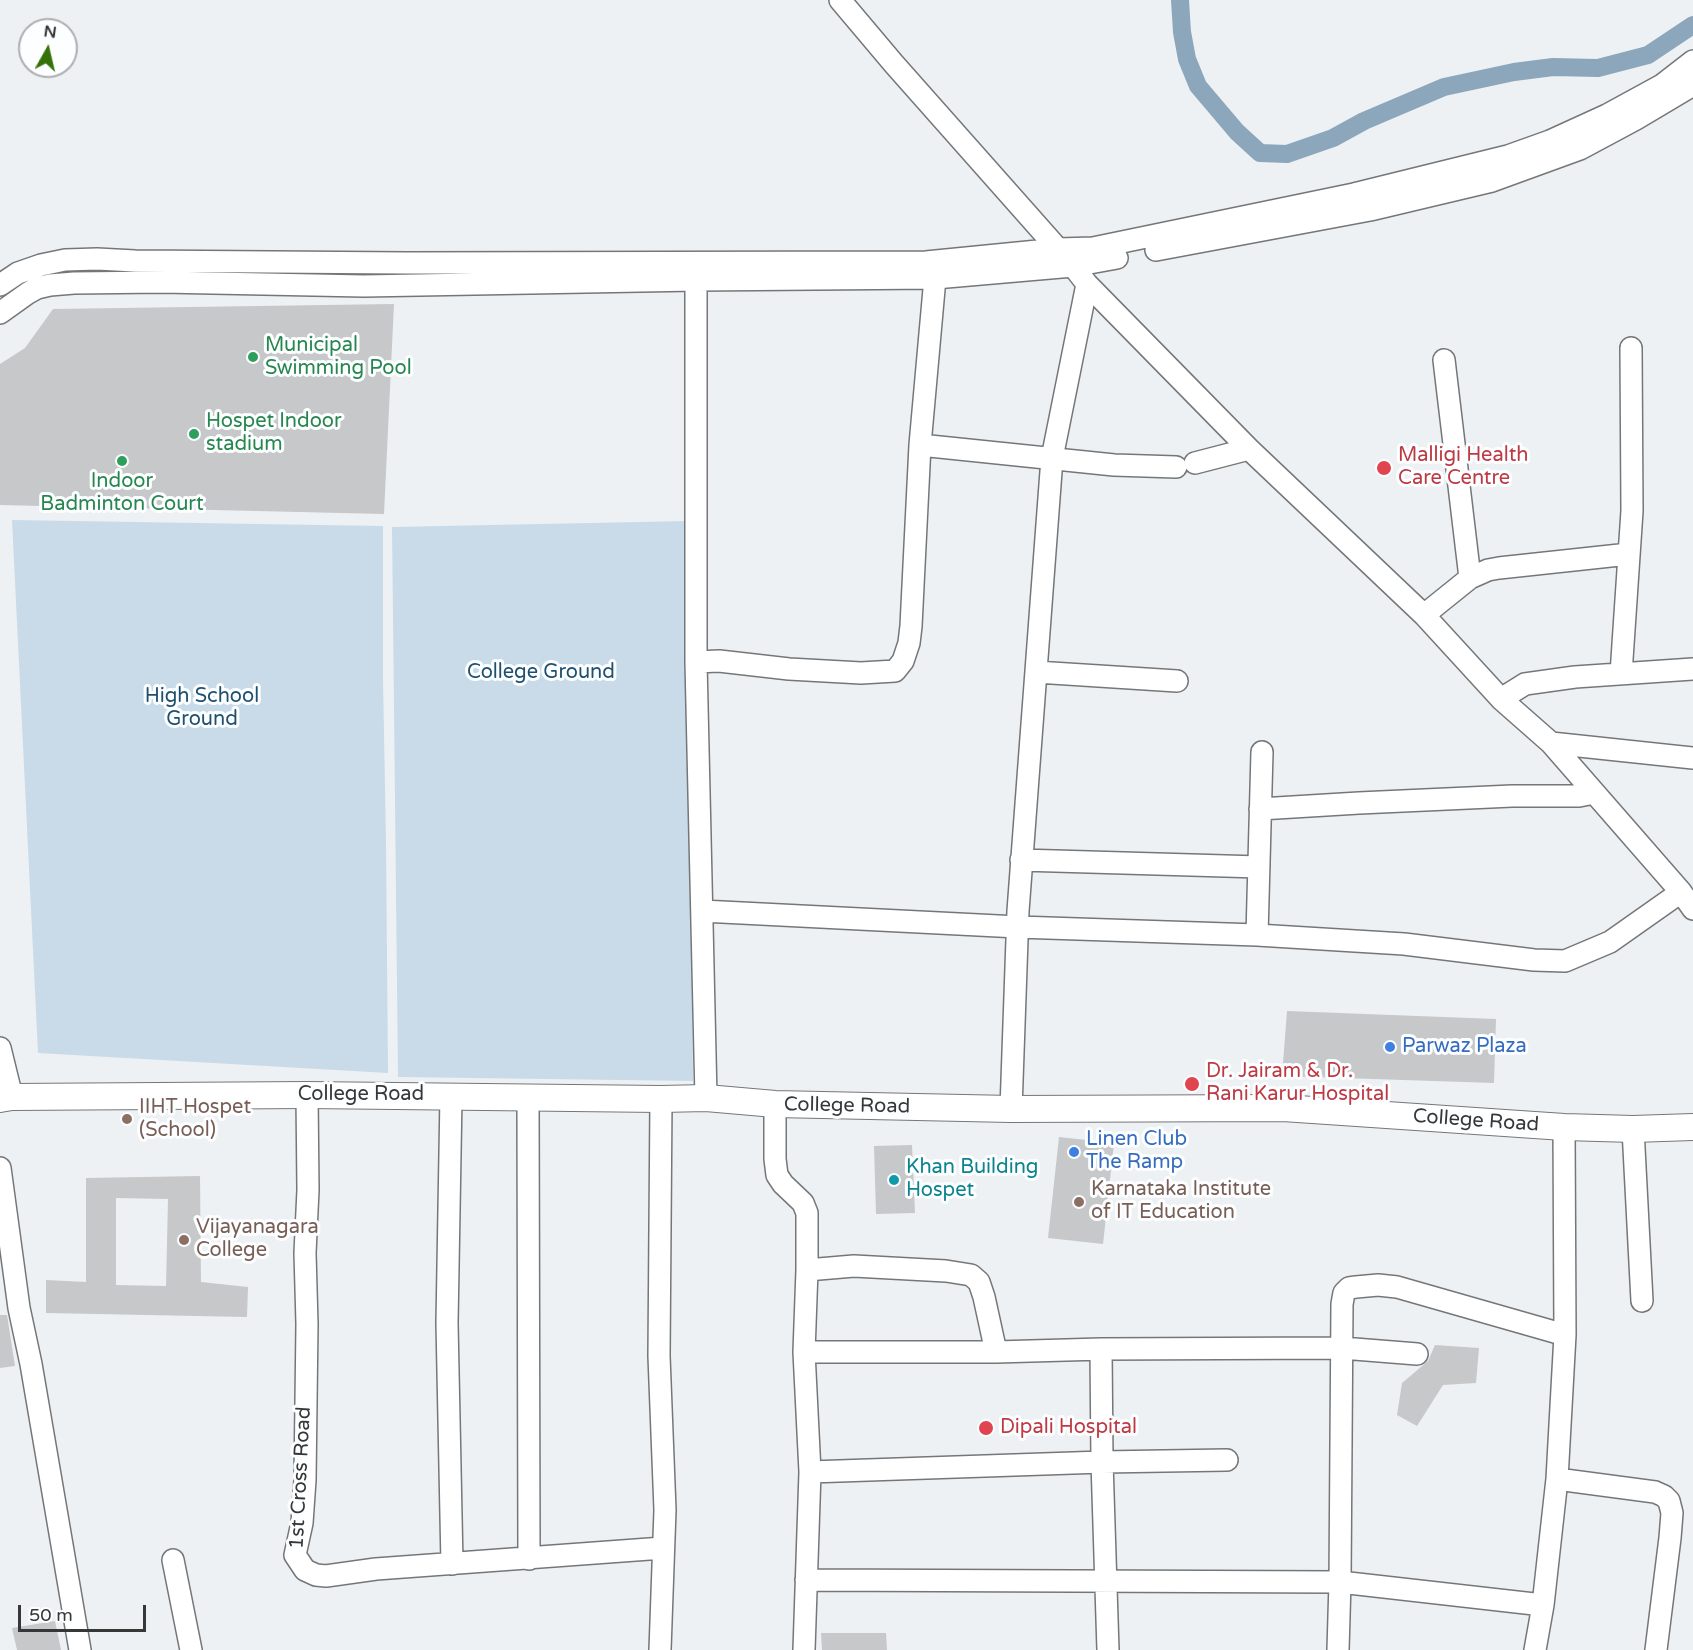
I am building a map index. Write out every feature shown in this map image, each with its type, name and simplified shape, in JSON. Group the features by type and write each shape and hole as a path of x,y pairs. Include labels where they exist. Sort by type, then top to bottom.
{"main road":[{"name":"College Road","path":"6,1098 307,1095 706,1098 775,1104 1011,1109 1283,1108 1564,1127 1634,1129 1693,1126"}],"street":[{"path":"702,911 1018,927 1257,935 1404,944 1534,960 1564,961 1610,942 1687,900 1551,743 1501,699 1424,615 1249,449 1087,284 840,0"},
{"path":"0,313 37,288 74,283 162,282 364,286 927,261 1093,248 1354,194 1508,156 1550,141 1607,115 1662,85 1693,61"},
{"path":"0,285 18,273 41,265 65,260 98,259 407,263 935,278 1073,266 1370,210 1492,182 1580,149 1693,85"},
{"path":"696,271 696,662 706,1098"},
{"path":"696,662 861,673 896,671 903,661 909,643 911,626 920,445 935,278"},
{"path":"1011,1109 1022,860 1052,458 1087,284"},
{"path":"1621,674 1632,511 1631,348"},
{"path":"1444,360 1470,578"},
{"path":"920,445 1114,465 1185,465 1249,449"},
{"path":"1424,615 1470,578 1499,568 1629,554"},
{"path":"1501,699 1524,684 1575,677 1693,669"},
{"path":"1036,672 1177,681"},
{"path":"1551,743 1693,758"},
{"path":"1257,935 1262,753"},
{"path":"1260,809 1359,802 1512,796 1579,796 1594,793"},
{"path":"1022,860 1259,867"},
{"path":"0,1048 6,1098"},
{"name":"1st Cross Road","path":"307,1095 305,1480 302,1523 295,1555 304,1570 326,1576 376,1569 663,1548"},
{"path":"451,1096 447,1323 452,1564"},
{"path":"528,1096 529,1558"},
{"path":"660,1650 665,1510 659,1356 661,1099"},
{"path":"775,1104 777,1175 783,1184 799,1197 807,1213 804,1352 810,1472 804,1650"},
{"path":"1535,1650 1543,1605 1557,1479 1564,1335 1564,1127"},
{"path":"1634,1129 1642,1300"},
{"path":"0,1168 10,1310 39,1408 80,1650"},
{"path":"807,1270 854,1266 946,1271 971,1275 978,1282 984,1297 996,1352"},
{"path":"1338,1650 1342,1304 1344,1293 1349,1288 1378,1285 1397,1287 1564,1335"},
{"path":"804,1352 1342,1348 1417,1354"},
{"path":"1101,1349 1108,1650"},
{"path":"810,1472 1227,1460"},
{"path":"1557,1479 1649,1491 1664,1496 1669,1501 1670,1538 1656,1650"},
{"path":"173,1560 191,1650"},
{"path":"806,1580 1340,1582 1543,1605"}],"green space":[{"name":"High School Ground","path":"12,520 383,526 388,1073 38,1053"},
{"name":"College Ground","path":"688,521 693,1081 398,1077 392,527"}],"building":[{"name":"Hospet Indoor stadium","path":"394,304 384,514 0,505 0,364 25,348 53,309"},
{"name":"Parwaz Plaza","path":"1287,1011 1496,1019 1494,1083 1282,1076"},
{"path":"1059,1137 1114,1143 1103,1244 1048,1238"},
{"name":"Khan Building Hospet","path":"912,1145 915,1213 876,1214 874,1146"},
{"name":"Vijayanagara College","path":"200,1176 201,1282 248,1287 247,1317 46,1313 46,1280 86,1282 86,1178","holes":["116,1198 168,1199 166,1286 116,1285"]},
{"path":"0,1315 7,1315 15,1366 0,1368"},
{"path":"1435,1345 1479,1348 1476,1383 1443,1385 1417,1426 1397,1415 1402,1383 1428,1361"},
{"path":"55,1621 61,1650 17,1650 12,1628"},
{"path":"821,1633 886,1633 887,1650 822,1650"}],"waterway":[{"path":"1180,0 1187,59 1198,86 1237,132 1260,153 1287,154 1333,138 1364,121 1444,87 1514,72 1553,67 1598,68 1648,55 1693,25"}],"place":[{"name":"Municipal Swimming Pool","path":"253,357"},
{"name":"Hospet Indoor stadium","path":"194,434"},
{"name":"Indoor Badminton Court","path":"122,461"},
{"name":"Malligi Health Care Centre","path":"1384,468"},
{"name":"Parwaz Plaza","path":"1390,1047"},
{"name":"Dr. Jairam & Dr. Rani Karur Hospital","path":"1192,1084"},
{"name":"IIHT Hospet (School)","path":"127,1119"},
{"name":"Linen Club The Ramp","path":"1074,1152"},
{"name":"Khan Building Hospet","path":"894,1180"},
{"name":"Karnataka Institute of IT Education","path":"1079,1202"},
{"name":"Vijayanagara College","path":"184,1240"},
{"name":"Dipali Hospital","path":"986,1428"}]}
